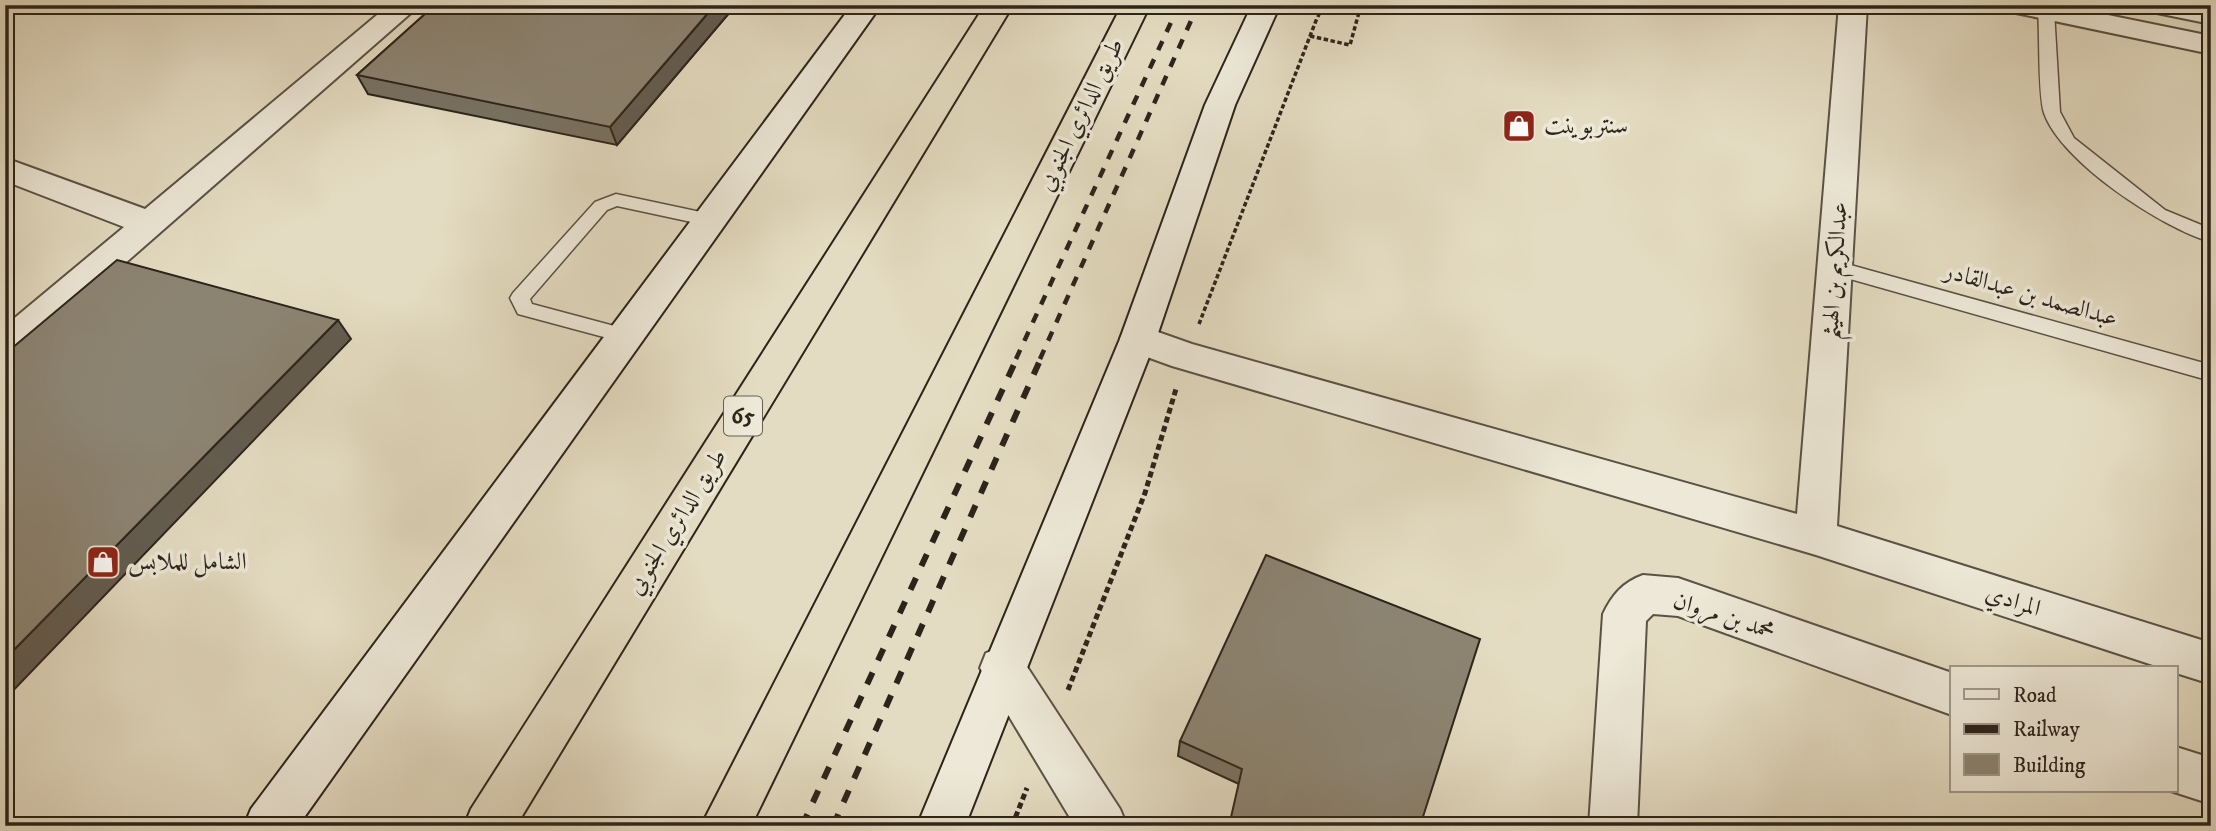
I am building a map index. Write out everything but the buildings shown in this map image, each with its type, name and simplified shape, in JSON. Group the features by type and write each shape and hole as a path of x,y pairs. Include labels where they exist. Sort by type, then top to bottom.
{"highway":[{"name":"طريق الدائري الجنوبي","path":"488,826 999,5"},
{"name":"طريق الدائري الجنوبي","path":"725,826 1136,5"},
{"path":"1070,137 1154,5"}],"street":[{"path":"5,347 407,5"},
{"path":"268,826 867,5"},
{"path":"941,826 1002,668 1138,339 1220,105 1266,5"},
{"name":"عبدالكريم بن الهيثم","path":"1816,537 1853,5"},
{"path":"2016,5 2046,11 2090,13 2211,45"},
{"path":"2157,5 2211,16"},
{"path":"5,169 150,224"},
{"name":"المرادي","path":"1138,339 1185,356 1816,537 2211,664"},
{"name":"محمد بن مروان","path":"1613,826 1625,614 1643,594 1678,597 1931,688"},
{"path":"1002,668 1103,826"},
{"path":"2178,770 2211,781"}],"lane":[{"path":"2046,11 2052,112 2057,127 2067,141 2159,214 2211,236"},
{"path":"625,336 525,309 520,298 601,206 616,201 710,220"},
{"name":"عبدالصمد بن عبدالقادر","path":"1836,268 2211,373"}],"path":[{"path":"1068,690 1145,493 1185,356 1322,5"},
{"path":"1310,36 1350,45 1361,5"}],"railway":[{"path":"1016,359 1179,5"},
{"path":"1040,359 1198,5"},
{"path":"802,826 1017,358"},
{"path":"833,826 1041,358"}],"place":[{"name":"سنتربوينت","path":"1519,126"},
{"name":"الشامل للملابس","path":"103,562"}]}
